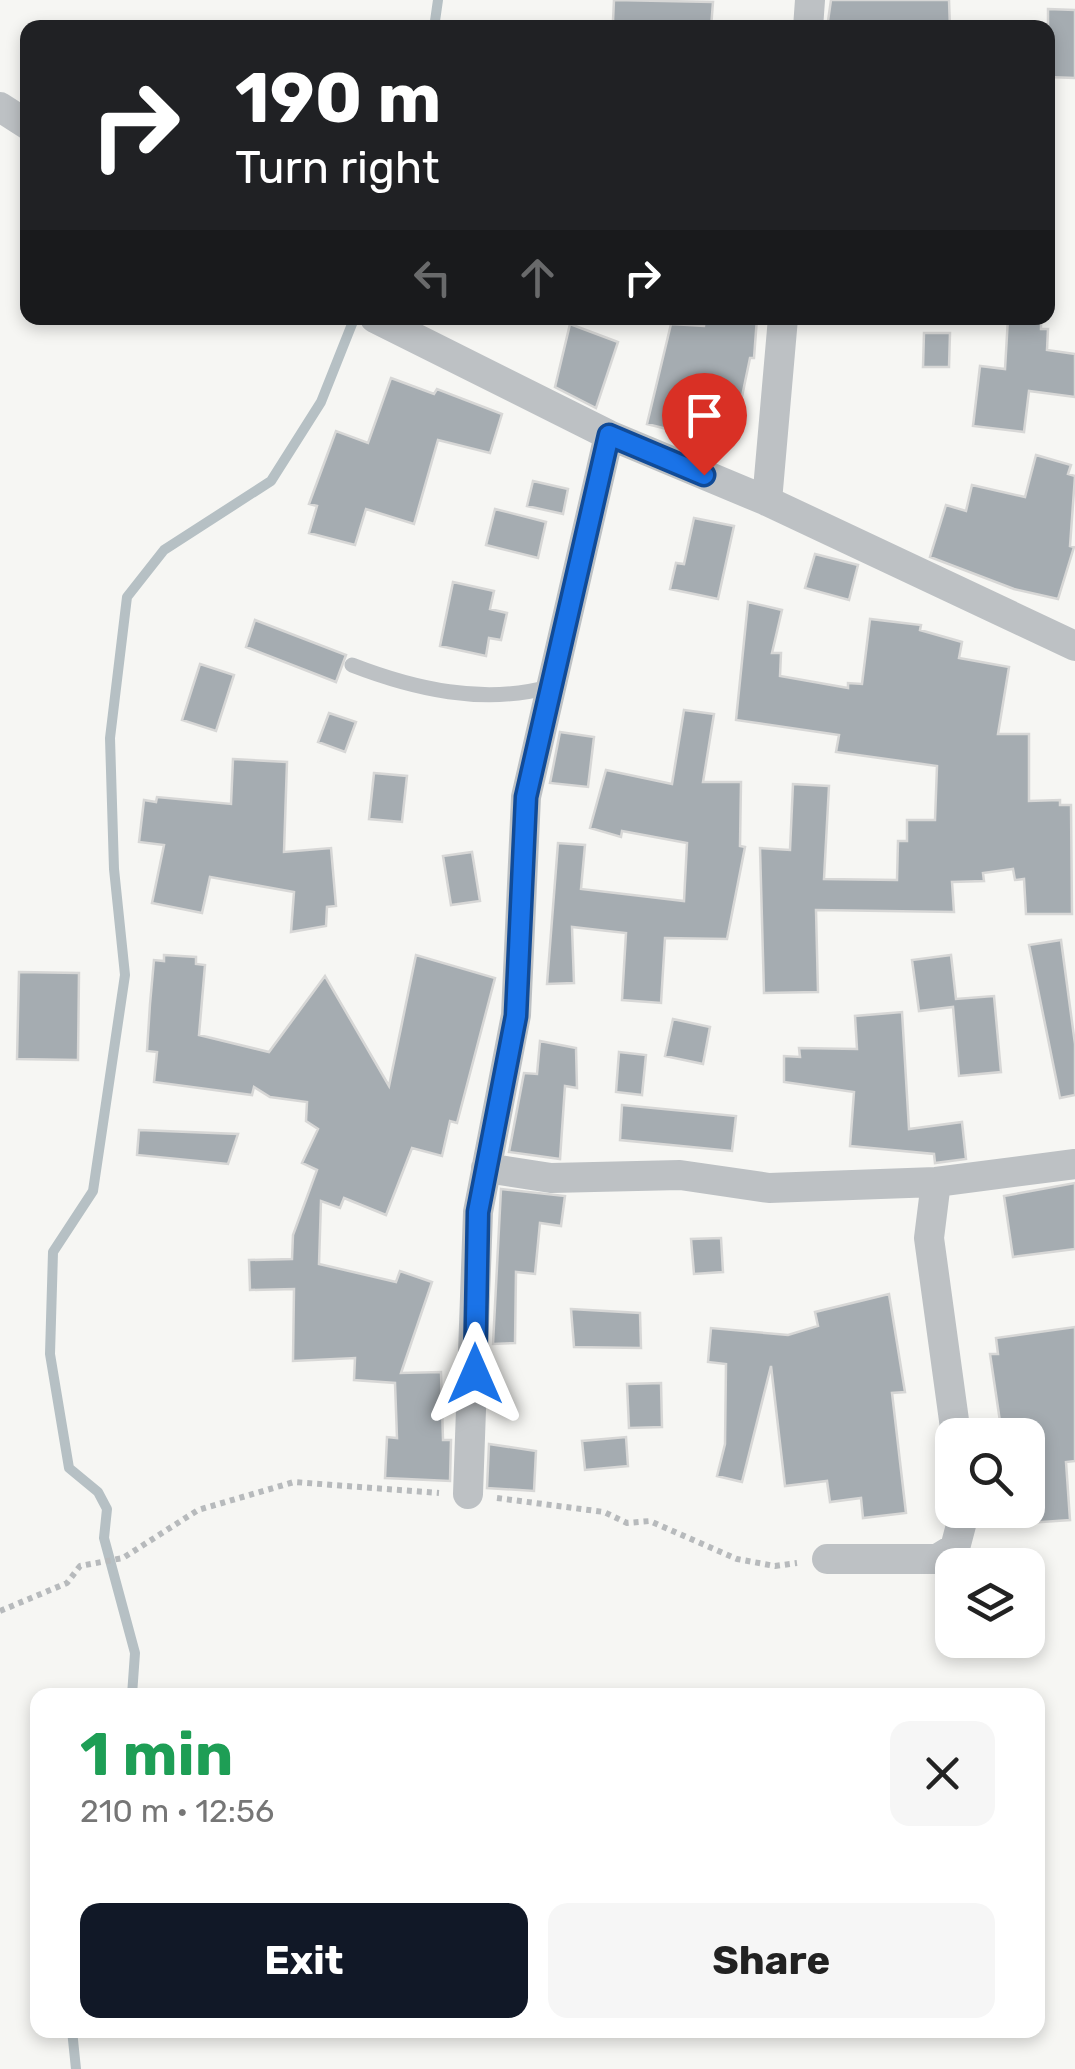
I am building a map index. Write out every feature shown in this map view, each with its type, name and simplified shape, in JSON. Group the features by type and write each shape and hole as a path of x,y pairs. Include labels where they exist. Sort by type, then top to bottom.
{"street":[{"path":"388,325 609,435 768,501 1075,646"},
{"path":"768,501 782,325"},
{"path":"468,1494 474,1402 474,1256 486,1168 516,1016 526,797 609,435"},
{"path":"486,1168 551,1178 680,1175 770,1188 936,1182 1075,1164"},
{"path":"936,1182 929,1238 954,1418"},
{"path":"827,1559 937,1559 955,1548 960,1528"}],"lane":[{"path":"352,666 423,690 500,695 549,687"}],"path":[{"path":"0,1611 66,1583 80,1566 123,1558 198,1510 294,1482 468,1494 604,1512 627,1523 650,1521 737,1559 775,1566 827,1559"}],"building":[{"path":"614,0 713,2 712,20 613,20"},
{"path":"831,0 949,0 950,20 828,20"},
{"path":"1048,9 1075,10 1075,78 1055,77 1055,20 1048,20"},
{"path":"570,325 618,342 596,408 555,387"},
{"path":"671,325 756,325 754,358 750,358 733,440 704,432 703,438 647,424"},
{"path":"1008,325 1041,325 1041,329 1048,329 1047,350 1075,354 1075,397 1029,391 1024,432 973,426 980,366 1005,369"},
{"path":"924,333 950,333 949,367 923,367"},
{"path":"391,378 434,394 437,389 502,414 490,453 438,440 414,524 366,509 355,545 309,533 317,506 309,504 336,431 368,443"},
{"path":"1036,455 1071,465 1068,474 1075,476 1070,546 1074,547 1058,599 1014,589 930,557 946,505 966,511 972,485 1025,497"},
{"path":"533,481 568,489 563,514 527,506"},
{"path":"495,509 546,522 538,558 486,545"},
{"path":"694,518 734,526 718,599 670,589 676,563 684,564"},
{"path":"815,554 858,565 849,600 805,588"},
{"path":"453,582 494,591 490,609 507,613 501,640 489,638 486,656 440,646"},
{"path":"748,602 782,610 772,653 781,653 780,676 848,688 848,683 862,684 870,619 921,625 920,630 962,642 959,658 1009,667 998,734 1029,734 1029,801 1060,800 1060,805 1071,805 1072,914 1026,914 1024,879 1015,880 1013,869 983,873 984,881 952,882 954,912 816,910 818,992 764,993 760,848 790,850 793,784 829,786 824,879 897,880 898,841 907,841 907,820 935,820 937,766 836,752 839,735 736,720"},
{"path":"255,620 346,655 336,682 246,647"},
{"path":"200,664 234,675 216,731 182,720"},
{"path":"684,710 714,714 703,782 741,782 740,846 745,847 727,939 665,938 661,1003 622,1000 626,933 572,927 574,983 547,984 558,843 585,845 581,889 684,901 687,843 622,831 621,837 590,828 606,770 672,784"},
{"path":"329,713 356,722 345,752 318,742"},
{"path":"560,732 594,737 588,787 550,783"},
{"path":"233,759 287,762 284,852 331,848 336,906 327,907 326,926 291,932 294,892 210,877 202,913 152,903 164,845 139,842 144,800 156,802 157,797 231,804"},
{"path":"374,773 407,776 402,822 369,819"},
{"path":"472,852 480,901 451,905 443,856"},
{"path":"1061,940 1075,1044 1075,1095 1060,1098 1029,945"},
{"path":"164,955 196,957 196,964 205,965 199,1035 269,1052 325,976 389,1086 416,955 495,978 457,1123 450,1121 442,1156 412,1148 386,1215 344,1198 340,1208 321,1201 319,1264 396,1282 400,1271 432,1282 401,1373 441,1372 443,1440 451,1440 450,1481 385,1478 387,1437 397,1438 395,1383 354,1380 355,1358 293,1361 294,1289 250,1290 249,1260 292,1259 293,1235 317,1170 302,1163 318,1129 306,1121 307,1102 270,1097 254,1087 252,1095 154,1082 157,1052 147,1051 150,1004 154,960 164,961"},
{"path":"951,955 956,999 994,996 1001,1072 959,1076 953,1007 919,1011 912,960"},
{"path":"19,972 79,973 78,1060 17,1059"},
{"path":"902,1012 909,1129 962,1122 966,1159 935,1163 934,1154 850,1146 854,1092 784,1082 784,1056 800,1057 799,1048 857,1049 855,1016"},
{"path":"673,1019 710,1027 703,1064 665,1056"},
{"path":"540,1041 576,1048 577,1088 565,1086 560,1159 509,1152 524,1073 537,1074"},
{"path":"619,1052 646,1055 642,1095 616,1092"},
{"path":"622,1105 736,1116 732,1151 620,1140"},
{"path":"139,1130 238,1134 228,1164 137,1155"},
{"path":"1075,1183 1075,1249 1013,1257 1004,1196"},
{"path":"501,1189 565,1196 561,1226 540,1223 535,1274 516,1272 515,1343 493,1344"},
{"path":"721,1238 723,1272 694,1274 691,1239"},
{"path":"889,1294 905,1392 892,1393 906,1513 863,1518 861,1498 830,1502 827,1481 785,1486 771,1366 742,1482 717,1476 725,1444 726,1364 708,1362 711,1328 788,1335 818,1326 815,1312"},
{"path":"571,1309 640,1313 641,1348 574,1347"},
{"path":"1075,1327 1075,1461 1066,1462 1070,1520 1045,1522 1045,1418 999,1418 990,1354 998,1354 996,1338"},
{"path":"661,1383 662,1427 629,1428 627,1384"},
{"path":"626,1437 628,1466 585,1470 582,1441"},
{"path":"489,1444 536,1451 534,1491 487,1488"}],"waterway":[{"path":"435,20 438,0"},
{"path":"132,1688 135,1653 104,1538 107,1509 98,1492 69,1468 50,1354 53,1252 93,1191 125,975 114,869 110,738 127,597 164,550 271,481 321,402 352,325"},
{"path":"73,2038 76,2069"}],"route":[{"path":"475,1374 474,1256 478,1212 516,1016 526,797 609,435 704,475"}]}
